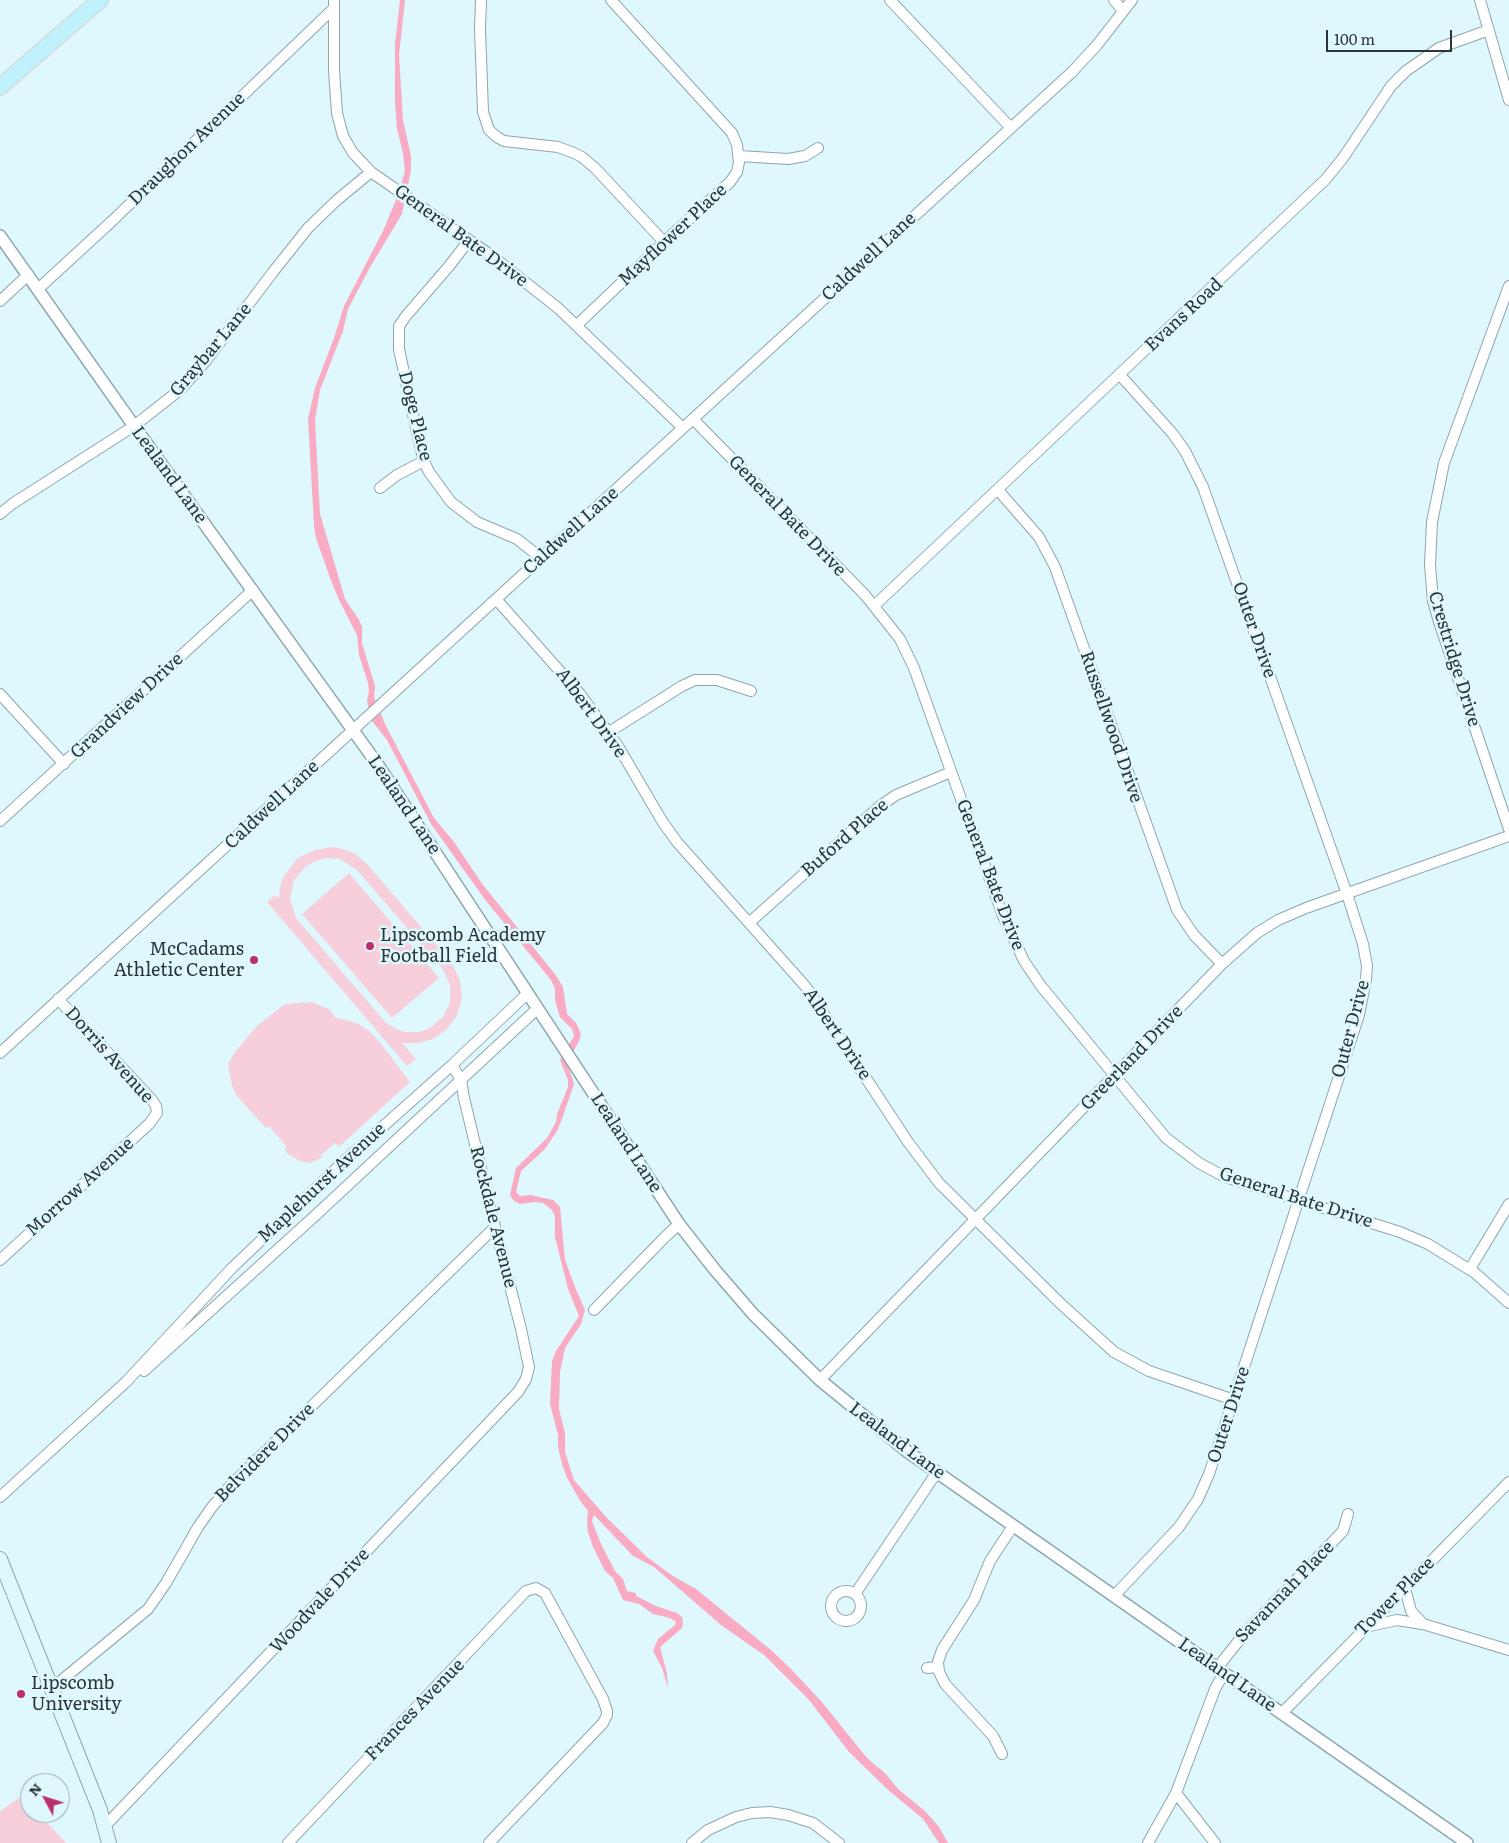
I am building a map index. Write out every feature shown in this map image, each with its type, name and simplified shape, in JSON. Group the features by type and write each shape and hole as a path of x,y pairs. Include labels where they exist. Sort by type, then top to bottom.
{"main road":[{"path":"0,87 100,0"},
{"path":"0,1559 105,1826 109,1843"}],"street":[{"path":"480,0 483,112 489,130 497,138 558,147 582,157 596,169 664,242"},
{"path":"611,0 726,126 736,142 739,156 788,159 805,156 818,148"},
{"path":"890,0 1010,128"},
{"path":"1114,0 1123,11"},
{"name":"Caldwell Lane","path":"0,1053 1078,66 1132,0"},
{"path":"1480,0 1509,100"},
{"name":"General Bate Drive","path":"334,4 334,71 337,113 347,144 371,172 518,277 577,326 683,428"},
{"name":"Draughon Avenue","path":"38,289 118,215 334,4"},
{"name":"Evans Road","path":"874,606 1325,180 1343,158 1391,86 1406,71 1439,48 1489,30"},
{"name":"Mayflower Place","path":"577,326 733,179 739,165 739,156"},
{"name":"Graybar Lane","path":"0,514 12,504 134,426 171,398 193,377 308,228 337,200 371,172"},
{"name":"Lealand Lane","path":"0,236 134,426 353,729 430,842 527,994 679,1224 747,1307 820,1380 875,1426 1013,1526 1466,1843"},
{"name":"Doge Place","path":"468,240 400,326 399,349 424,461 444,494 459,509 477,522 517,539 542,558"},
{"path":"0,301 28,275"},
{"name":"Crestridge Drive","path":"1509,286 1444,463 1432,522 1430,565 1433,601 1439,622 1509,829"},
{"name":"Outer Drive","path":"1114,1596 1174,1533 1196,1502 1213,1465 1359,1015 1366,978 1366,958 1347,894 1203,488 1185,451 1173,434 1120,375"},
{"name":"General Bate Drive","path":"693,419 874,606 891,626 907,652 914,668 1003,916 1024,961 1041,986 1166,1138 1199,1163 1225,1177 1366,1221 1419,1240 1470,1269 1509,1303"},
{"path":"380,488 397,475 424,461"},
{"name":"Russellwood Drive","path":"998,490 1039,537 1055,567 1176,907 1188,928 1222,964"},
{"name":"Grandview Drive","path":"0,821 253,590"},
{"name":"Albert Drive","path":"496,599 566,676 609,732 670,833 806,987 927,1169 975,1220 1060,1303 1114,1352 1149,1371 1234,1400"},
{"path":"609,732 682,686 695,680 717,680 751,692"},
{"path":"0,694 64,764"},
{"name":"Buford Place","path":"750,922 880,806 896,795 951,772"},
{"name":"Greerland Drive","path":"820,1380 1222,964 1246,942 1268,925 1306,908 1509,836"},
{"name":"Maplehurst Avenue","path":"0,1497 126,1382 232,1268 342,1163 452,1065 527,994"},
{"name":"Dorris Avenue","path":"58,999 152,1100 156,1106 157,1113"},
{"name":"Maplehurst Avenue","path":"126,1382 151,1365 537,1009"},
{"name":"Rockdale Avenue","path":"452,1065 461,1080 495,1227 523,1336 529,1371"},
{"name":"Morrow Avenue","path":"0,1260 149,1124 157,1113"},
{"path":"1470,1269 1509,1204"},
{"path":"594,1310 664,1237 679,1224"},
{"name":"Belvidere Drive","path":"51,1689 148,1609 198,1527 226,1491 495,1227"},
{"name":"Woodvale Drive","path":"105,1826 518,1392 526,1380 529,1371"},
{"path":"855,1594 937,1472"},
{"name":"Tower Place","path":"1282,1713 1364,1627 1509,1482"},
{"name":"Savannah Place","path":"1221,1670 1244,1633 1343,1531 1348,1514"},
{"path":"1002,1754 991,1733 945,1684 938,1667 938,1658 974,1600 990,1561 1013,1526"},
{"name":"Frances Avenue","path":"288,1843 526,1591 536,1588 545,1593 608,1712 603,1723 489,1843"},
{"path":"1405,1588 1411,1611 1423,1624"},
{"path":"1364,1627 1398,1620 1423,1624 1509,1650"},
{"path":"927,1668 938,1667"},
{"path":"1148,1843 1176,1793 1221,1670"},
{"path":"1176,1793 1215,1843"},
{"path":"692,1843 708,1830 736,1817 752,1813 770,1812 788,1814 813,1823 840,1843"}],"shaded area":[{"path":"400,0 405,0 399,55 403,120 411,156 411,170 402,214 369,269 348,309 343,331 320,390 315,420 320,514 345,599 362,627 362,643 375,686 374,697 386,726 434,818 454,842 483,885 555,974 563,987 567,1014 576,1023 581,1034 568,1066 574,1084 562,1119 557,1131 545,1149 521,1171 516,1192 520,1196 530,1195 553,1200 560,1207 565,1260 585,1310 581,1324 565,1348 560,1372 559,1409 565,1433 565,1452 574,1480 607,1518 647,1557 673,1576 696,1589 771,1650 790,1668 821,1701 867,1758 886,1774 898,1789 925,1811 939,1827 948,1843 939,1843 923,1819 887,1789 849,1752 809,1700 764,1655 721,1625 654,1567 633,1556 594,1515 592,1521 601,1544 615,1571 623,1579 627,1591 636,1593 636,1596 656,1606 677,1613 682,1617 682,1628 660,1647 667,1674 668,1688 662,1668 653,1651 658,1639 676,1622 670,1618 653,1614 639,1604 623,1600 613,1578 605,1571 593,1547 588,1532 588,1511 567,1478 562,1464 558,1447 558,1435 550,1404 552,1361 556,1351 579,1316 568,1289 555,1237 555,1216 552,1210 543,1203 520,1204 514,1201 510,1195 516,1168 547,1138 556,1122 557,1114 568,1087 568,1080 560,1060 574,1036 572,1029 560,1017 555,1000 555,989 551,980 486,901 431,824 387,740 372,721 367,701 368,683 359,655 357,635 339,600 329,575 316,538 314,526 308,419 315,388 344,306 383,231 398,195 405,171 397,129 395,103 395,44"},
{"path":"332,847 343,849 354,853 367,864 451,962 460,980 462,999 456,1017 446,1030 433,1039 418,1043 402,1043 416,1059 407,1066 267,902 275,895 279,899 280,887 284,876 298,858 315,850","holes":["326,858 340,859 357,870 444,971 450,986 450,1002 444,1016 430,1028 419,1032 405,1032 386,1023 296,918 290,898 294,880 305,867 313,862"]},
{"name":"Lipscomb Academy Football Field","path":"349,873 439,978 392,1018 302,914"},
{"path":"312,1002 329,1009 336,1018 357,1023 368,1030 379,1041 410,1082 339,1147 335,1143 321,1155 321,1158 311,1163 300,1161 288,1154 285,1150 287,1147 269,1126 266,1128 236,1095 232,1086 228,1064 235,1052 257,1026 285,1004"},
{"path":"20,1797 20,1823 47,1823 66,1843 0,1843 0,1811"}],"place":[{"name":"Lipscomb Academy Football Field","path":"370,946"},
{"name":"McCadams Athletic Center","path":"254,960"},
{"name":"Lipscomb University","path":"21,1694"}]}
